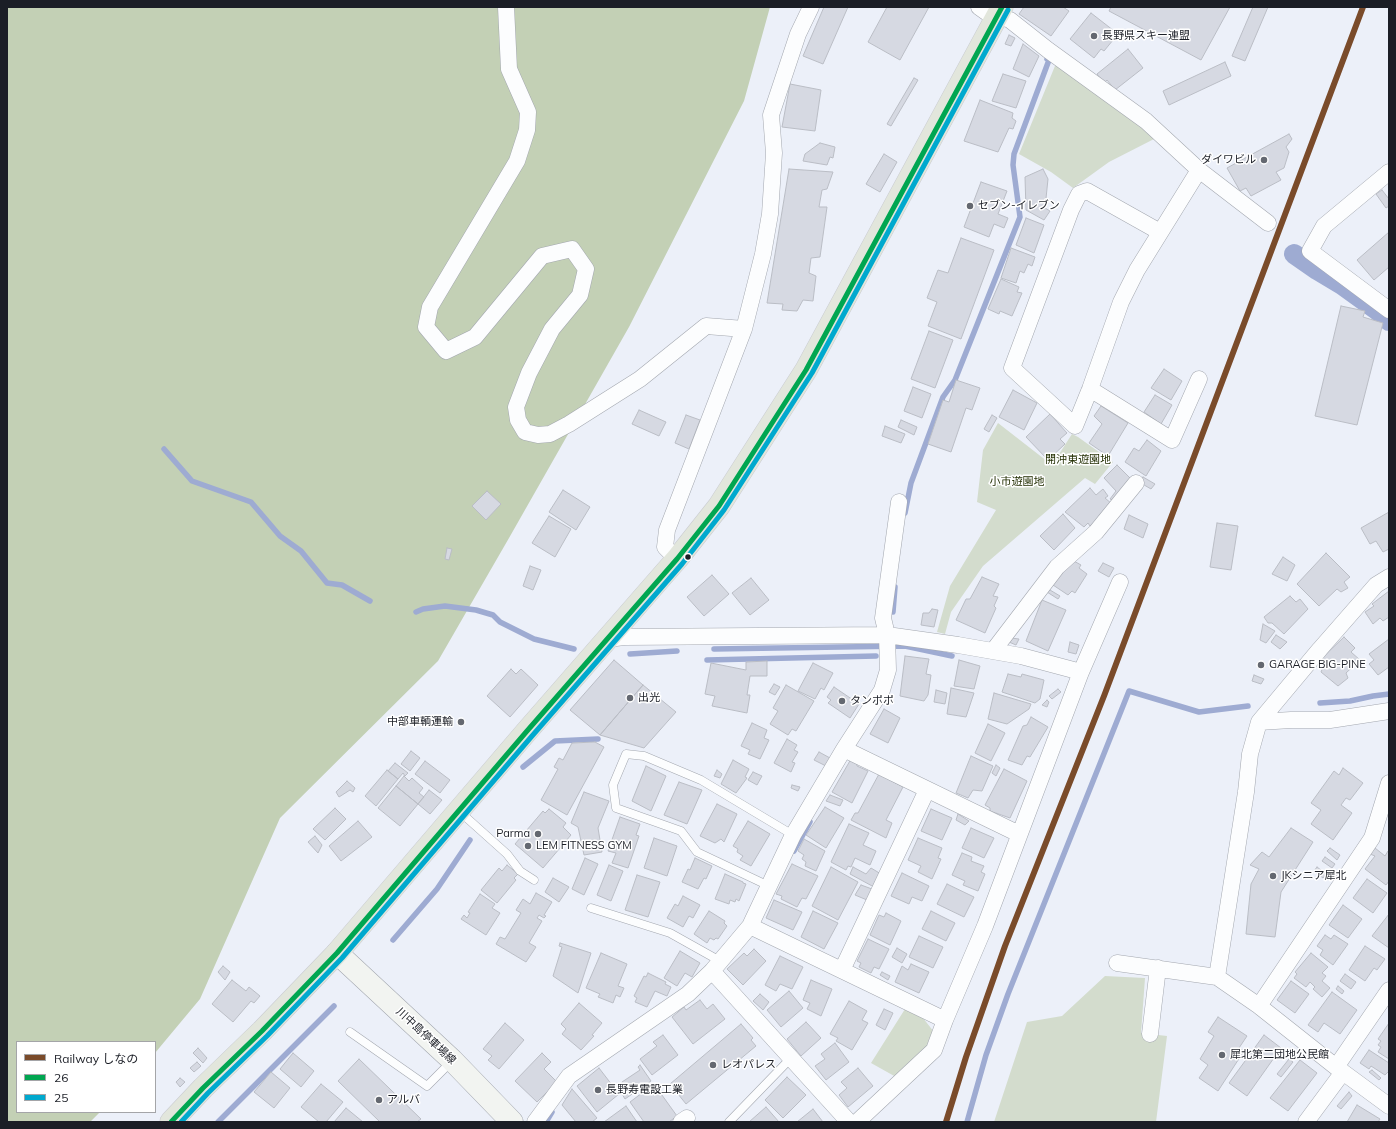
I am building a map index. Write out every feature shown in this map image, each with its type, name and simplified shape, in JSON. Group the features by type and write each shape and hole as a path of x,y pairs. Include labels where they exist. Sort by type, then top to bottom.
{"highway":[{"path":"171,1122 337,953 526,731 677,559 719,506 806,370 993,10"}],"main road":[{"name":"川中島停車場線","path":"337,953 452,1060 512,1122"}],"street":[{"path":"506,7 509,68 528,112 527,130 517,161 430,307 426,327 446,351 475,337 542,256 572,250 586,269 580,295 552,329 529,373 516,407 518,420 525,432 538,435 550,434 608,400 640,379 706,326 744,329"},
{"path":"677,559 665,547 667,530 744,329 763,254 770,214 774,153 771,115 798,34 810,7"},
{"path":"993,10 1010,20 1048,50 1146,121 1199,170 1268,223"},
{"path":"1160,232 1087,191 1079,194 1071,210 1012,368 1075,426 1121,302 1137,270 1199,170"},
{"path":"1389,172 1324,226 1310,251 1389,310"},
{"path":"1090,389 1172,440 1198,379"},
{"path":"993,651 1057,567 1096,532 1136,483"},
{"path":"535,1122 569,1076 688,994 716,966 750,926 793,835 844,749 882,690 888,670 887,643 883,618 899,502"},
{"path":"1216,976 1246,792 1250,754 1259,722 1376,585 1389,577"},
{"path":"857,1122 934,1050 945,1020 985,926 1081,672 1120,582"},
{"path":"608,639 632,637 887,643 993,651 1021,656 1081,672"},
{"path":"1259,722 1330,720 1389,711"},
{"path":"844,749 1019,834"},
{"path":"1259,1006 1372,838 1389,783"},
{"path":"842,970 927,790"},
{"path":"750,926 945,1020"},
{"path":"1117,963 1216,976 1259,1006 1389,1106"},
{"path":"716,966 791,1058 849,1122"},
{"path":"1150,1034 1158,968"},
{"path":"1306,1122 1389,990"}],"lane":[{"path":"768,886 697,852 681,832 616,808 613,785 626,754 644,756 701,780 793,835"},
{"path":"459,811 507,854 520,871 534,880"},
{"path":"591,908 670,934 716,966"},
{"path":"350,1032 427,1086 452,1060"},
{"path":"729,1122 791,1058"}],"green space":[{"path":"7,7 770,7 744,101 629,327 438,661 280,818 200,999 156,1052 156,1041 16,1041 16,1113 99,1113 90,1122 7,1122"},
{"path":"1057,61 1156,138 1109,162 1073,188 1051,172 1019,154"},
{"name":"小市遊園地","path":"998,423 1052,465 1072,434 1113,462 1095,484 1085,478 983,566 951,612 945,634 937,632 950,586 996,510 977,502 983,450"},
{"path":"1105,976 1145,978 1141,1033 1167,1036 1156,1122 994,1122 1027,1022 1062,1016"},
{"path":"905,1009 923,1018 934,1032 928,1048 896,1077 871,1063"}],"building":[{"path":"824,7 848,7 823,64 803,56"},
{"path":"887,7 929,7 900,60 868,42"},
{"path":"1024,7 1063,7 1069,11 1051,36 1019,14"},
{"path":"1111,7 1230,7 1201,60 1109,11"},
{"path":"1253,7 1268,7 1245,61 1232,56"},
{"name":"長野県スキー連盟","path":"1091,13 1118,34 1104,51 1101,49 1094,58 1070,39"},
{"path":"1009,35 1015,38 1011,46 1005,44"},
{"path":"1023,44 1039,56 1029,77 1013,69"},
{"path":"1128,49 1143,68 1115,90 1107,80 1104,83 1097,74"},
{"path":"1225,62 1231,76 1169,105 1163,91"},
{"path":"1003,74 1026,81 1016,108 992,101"},
{"path":"914,78 918,80 891,126 887,124"},
{"path":"790,84 821,90 815,131 782,127"},
{"path":"980,100 1013,113 1012,118 1016,121 1013,129 1009,128 998,152 964,141"},
{"name":"ダイワビル","path":"1289,134 1292,139 1286,147 1289,152 1284,168 1276,172 1281,180 1251,196 1246,188 1240,191 1227,168"},
{"path":"820,143 835,147 833,158 830,157 827,165 803,161 805,154"},
{"path":"884,154 897,162 880,192 866,184"},
{"path":"789,169 833,172 827,189 822,190 819,207 827,207 820,257 811,258 809,273 816,276 813,301 803,300 797,311 782,310 783,304 767,303"},
{"path":"1043,169 1048,179 1045,208 1050,211 1044,220 1026,210 1025,177"},
{"path":"981,182 1007,191 998,214 1008,218 1004,228 994,224 989,237 964,227"},
{"path":"1382,190 1389,199 1389,206 1386,208 1376,194"},
{"path":"1026,218 1044,225 1034,253 1016,245"},
{"path":"1389,232 1389,267 1374,280 1357,260"},
{"path":"961,238 994,250 961,339 928,326 937,302 927,298 938,270 948,273"},
{"path":"1011,248 1035,257 1032,266 1028,264 1024,273 1020,271 1016,283 1001,278"},
{"path":"1001,279 1019,287 1017,292 1022,293 1012,316 1000,311 999,314 988,309"},
{"path":"1341,306 1365,311 1363,317 1383,323 1357,425 1315,416"},
{"path":"929,331 953,340 935,388 911,379"},
{"path":"1164,369 1182,381 1171,400 1151,388"},
{"path":"956,380 980,388 972,410 966,408 951,452 928,444 943,400 949,402"},
{"path":"913,387 931,394 922,418 904,411"},
{"path":"1013,390 1037,403 1024,430 999,417"},
{"path":"1155,395 1172,405 1161,424 1144,412"},
{"path":"1101,406 1128,423 1108,456 1089,443 1102,424 1094,416"},
{"path":"639,410 666,422 659,436 632,424"},
{"path":"1050,414 1067,433 1060,439 1065,444 1048,460 1026,437"},
{"path":"686,415 700,420 689,449 675,443"},
{"path":"992,415 997,418 989,432 984,429"},
{"path":"901,420 917,427 914,435 898,427"},
{"path":"885,426 905,434 901,443 882,436"},
{"path":"1147,440 1161,451 1146,476 1125,462 1134,448 1139,451"},
{"path":"1117,465 1132,480 1114,501 1110,499 1116,491 1104,478"},
{"path":"1143,477 1155,484 1151,489 1139,482"},
{"path":"1090,488 1096,495 1103,489 1108,496 1105,498 1112,504 1090,526 1088,523 1084,527 1065,512"},
{"path":"563,490 590,507 576,530 549,512"},
{"path":"487,491 501,504 486,520 472,506"},
{"path":"1389,512 1389,549 1383,552 1376,541 1370,544 1361,528"},
{"path":"1063,514 1075,528 1054,550 1040,536"},
{"path":"1129,515 1148,524 1143,538 1124,529"},
{"path":"549,516 571,529 555,557 532,543"},
{"path":"1217,523 1238,526 1231,570 1210,567"},
{"path":"447,548 452,549 449,560 445,559"},
{"path":"1326,553 1350,577 1344,582 1348,588 1341,592 1337,589 1319,606 1297,584"},
{"path":"1283,557 1295,565 1287,581 1272,574"},
{"path":"1072,560 1081,565 1079,568 1087,574 1075,593 1072,591 1068,595 1053,585"},
{"path":"1103,563 1114,568 1109,577 1098,571"},
{"path":"530,566 541,570 533,590 523,586"},
{"path":"712,575 729,594 704,616 687,597"},
{"path":"982,577 999,584 993,596 998,597 994,606 996,608 985,633 956,620 966,599 970,599"},
{"path":"751,578 769,600 750,615 732,593"},
{"path":"1050,590 1060,596 1058,599 1047,592"},
{"path":"1389,591 1389,617 1383,621 1380,618 1373,624 1365,612 1374,606 1372,604"},
{"path":"1290,596 1296,602 1300,599 1308,609 1284,634 1272,623 1268,623 1264,617"},
{"path":"1042,600 1066,610 1048,651 1026,641"},
{"path":"932,609 938,610 934,627 921,625 923,613 929,613"},
{"path":"1263,624 1275,631 1266,643 1260,640"},
{"path":"1276,635 1287,642 1280,649 1271,642"},
{"path":"1344,637 1355,648 1351,652 1360,660 1346,673 1348,678 1338,686 1321,672 1324,665 1319,661"},
{"path":"1011,638 1019,639 1016,645 1009,642"},
{"path":"1389,639 1389,667 1378,675 1369,664 1374,660 1369,654"},
{"path":"1070,642 1079,645 1076,654 1068,652"},
{"path":"905,656 929,659 926,674 931,675 928,695 924,701 900,696"},
{"path":"614,660 643,685 600,735 570,710"},
{"path":"959,660 980,666 974,689 954,686"},
{"path":"767,661 767,676 750,676 747,695 750,695 747,713 712,706 715,696 705,694 711,663 746,670 746,662"},
{"path":"813,663 833,673 824,690 821,688 815,699 798,691"},
{"path":"511,669 516,674 521,669 538,685 510,717 487,696"},
{"path":"1008,674 1021,677 1022,674 1044,680 1040,699 1035,703 1002,692"},
{"path":"1254,675 1264,679 1261,684 1252,681"},
{"path":"774,684 780,687 775,695 769,692"},
{"path":"643,685 676,712 644,748 600,735"},
{"path":"786,685 814,701 796,731 792,729 788,735 770,724 778,711 773,708"},
{"name":"タンポポ","path":"834,687 859,704 850,718 828,703 831,700 827,697"},
{"path":"951,688 974,693 966,717 947,714"},
{"path":"1058,689 1061,692 1052,699 1049,696"},
{"path":"936,690 947,693 945,704 934,702"},
{"path":"994,693 1031,704 1029,709 1007,724 988,719"},
{"path":"1047,700 1049,702 1047,707 1042,705"},
{"path":"884,709 900,718 888,743 870,734"},
{"path":"1031,717 1048,727 1030,757 1027,756 1022,765 1008,760 1023,726 1027,725"},
{"path":"752,723 767,730 764,738 769,740 760,759 748,754 750,750 741,746"},
{"path":"988,724 1005,733 991,761 975,753"},
{"path":"787,739 797,745 794,750 798,752 792,762 795,763 791,772 774,763"},
{"path":"595,742 604,747 567,815 541,800 558,769 554,767 559,758 563,760 572,743"},
{"path":"411,751 420,758 410,771 401,764"},
{"path":"819,752 830,758 826,766 814,760"},
{"path":"971,756 993,766 982,791 973,790 968,798 956,793"},
{"path":"851,759 857,763 857,766 868,771 852,803 832,792"},
{"path":"733,760 749,769 745,777 747,778 736,793 721,784"},
{"path":"425,761 450,780 440,793 415,774"},
{"path":"395,763 408,773 405,776 403,773 398,779 388,771"},
{"path":"996,765 1000,768 996,776 992,773"},
{"path":"646,766 666,776 651,811 632,801"},
{"path":"1343,768 1363,783 1350,800 1346,798 1341,805 1352,813 1333,840 1311,824 1321,810 1311,803 1334,771 1339,775"},
{"path":"1004,769 1027,781 1010,818 990,811 990,808 985,805"},
{"path":"387,770 398,779 376,806 365,796"},
{"path":"717,770 722,774 720,778 714,776"},
{"path":"753,772 762,776 757,785 748,780"},
{"path":"879,774 903,787 886,820 892,823 886,838 851,820 855,813 858,813"},
{"path":"404,776 409,781 412,778 423,788 419,793 424,797 418,804 396,786"},
{"path":"347,781 355,788 353,792 350,790 339,797 336,792"},
{"path":"679,782 702,790 687,824 664,815"},
{"path":"792,785 800,787 798,791 791,788"},
{"path":"396,786 418,804 400,826 378,808"},
{"path":"429,790 442,800 430,814 418,804"},
{"path":"584,792 609,801 598,828 602,852 584,855 578,827 571,823"},
{"path":"830,795 843,800 840,806 826,801"},
{"path":"717,804 737,814 724,842 721,839 715,843 700,836"},
{"path":"825,807 844,818 826,848 806,835"},
{"path":"335,808 346,819 325,840 313,829"},
{"path":"549,809 566,823 563,827 571,835 543,868 515,844 543,811 545,813"},
{"path":"931,809 952,818 942,840 921,831"},
{"path":"958,814 969,821 965,825 956,820"},
{"path":"620,817 640,824 636,835 639,836 628,868 612,863 616,853 608,851"},
{"path":"358,821 372,837 341,861 329,846"},
{"path":"748,821 770,834 751,866 740,860 743,856 737,852 738,849 733,846"},
{"path":"849,824 869,833 863,845 876,851 870,865 855,858 851,867 848,866 846,870 831,862"},
{"path":"971,828 994,838 984,858 962,848"},
{"name":"JKシニア犀北","path":"1291,828 1313,842 1281,892 1275,937 1246,934 1251,884 1259,869 1250,865 1262,852 1269,857"},
{"path":"315,836 322,845 318,853 308,842"},
{"path":"654,838 677,846 667,876 644,868"},
{"path":"918,838 942,848 938,858 941,859 932,879 918,872 921,866 908,860"},
{"path":"804,839 825,851 816,871 805,866 806,862 802,859 804,855 798,851"},
{"path":"1330,848 1340,855 1337,860 1327,851"},
{"path":"1375,848 1385,856 1388,851 1389,852 1389,881 1386,885 1365,869 1375,856 1370,854"},
{"path":"962,853 972,857 971,861 984,866 981,872 985,874 978,891 963,885 965,881 952,875"},
{"path":"1325,857 1335,864 1332,868 1322,861"},
{"path":"585,858 598,864 584,895 572,889"},
{"path":"695,858 712,866 706,879 704,878 698,889 682,882 688,869 690,870"},
{"path":"792,864 818,876 806,899 802,898 797,907 781,899 782,896 776,894"},
{"path":"507,865 518,874 514,878 516,880 497,903 481,890 499,868 502,871"},
{"path":"609,865 623,871 611,901 597,895"},
{"path":"831,867 858,882 838,920 812,906"},
{"path":"853,867 866,874 871,868 881,874 874,887 850,874"},
{"path":"1317,867 1326,874 1323,878 1314,871"},
{"path":"902,873 929,886 922,901 912,897 909,904 891,896"},
{"path":"725,874 746,884 739,901 736,899 735,902 730,900 729,904 715,899"},
{"path":"637,875 660,882 648,917 625,910"},
{"path":"553,878 569,887 559,902 545,892"},
{"path":"1367,879 1387,893 1373,913 1353,898"},
{"path":"947,884 974,897 964,917 937,904"},
{"path":"861,885 872,889 867,900 855,895"},
{"path":"536,893 552,902 544,915 546,916 544,918 539,915 537,918 542,921 529,943 536,947 526,962 496,944 500,937 505,939 521,913 516,910 523,899 530,904"},
{"path":"480,894 495,904 492,908 500,913 486,935 461,919 464,915 467,918 470,913 468,912"},
{"path":"683,896 700,905 693,918 689,916 683,927 667,918 675,904 678,906"},
{"path":"774,900 802,912 793,930 766,918"},
{"path":"1343,905 1362,919 1348,938 1329,925"},
{"path":"709,911 725,921 724,923 727,926 718,939 716,938 714,940 710,938 707,943 694,934"},
{"path":"813,911 838,923 824,949 801,937"},
{"path":"931,911 955,923 946,941 922,929"},
{"path":"886,913 901,921 890,945 870,935 879,915 884,917"},
{"path":"1389,914 1389,948 1372,936"},
{"path":"1325,935 1331,939 1334,935 1348,944 1333,965 1320,955 1323,950 1317,946"},
{"path":"919,936 943,947 933,968 909,957"},
{"path":"868,939 889,949 879,969 874,967 871,973 859,967 861,963 857,961"},
{"path":"560,943 591,953 578,993 553,976 562,947 559,946"},
{"path":"1365,946 1385,959 1377,970 1374,968 1365,981 1349,970"},
{"path":"897,948 907,954 902,963 892,957"},
{"path":"754,949 766,961 743,985 727,969 744,953 747,956"},
{"path":"680,951 700,963 692,977 685,973 677,986 664,978"},
{"path":"601,953 627,964 618,986 624,988 620,997 616,995 613,1003 598,997 600,994 586,988"},
{"path":"1311,953 1328,967 1322,973 1326,976 1322,981 1330,988 1322,997 1313,989 1315,987 1310,982 1306,987 1294,978 1297,974 1295,972"},
{"path":"780,956 803,967 792,989 780,984 776,991 765,985"},
{"path":"911,964 929,972 919,993 895,982 902,966 908,970"},
{"path":"223,966 230,972 225,980 218,972"},
{"path":"882,972 890,976 888,980 880,975"},
{"path":"648,973 666,982 665,984 671,987 667,996 655,991 647,1007 635,1002 637,998 634,996 644,976 646,977"},
{"path":"1345,974 1356,982 1351,989 1340,981"},
{"path":"232,980 246,991 249,987 260,996 254,1003 251,1001 233,1022 212,1004"},
{"path":"811,980 832,989 821,1016 807,1009 810,1003 803,1000"},
{"path":"1291,981 1309,994 1295,1013 1277,1000"},
{"path":"1338,986 1344,991 1342,994 1336,989"},
{"path":"789,991 803,1008 781,1027 767,1010"},
{"path":"1332,992 1357,1010 1340,1034 1324,1023 1318,1032 1308,1025"},
{"path":"760,994 769,1002 763,1010 753,1001"},
{"path":"700,1000 707,1009 713,1004 725,1019 693,1044 672,1017 684,1007 686,1010"},
{"path":"849,1001 867,1011 862,1020 868,1023 852,1050 836,1041 838,1038 830,1034"},
{"path":"579,1003 602,1023 592,1035 594,1036 581,1050 562,1034 566,1029 561,1024"},
{"path":"884,1009 893,1013 885,1030 876,1025"},
{"name":"犀北第二団地公民館","path":"1218,1017 1247,1036 1239,1048 1244,1051 1218,1091 1199,1078 1208,1065 1200,1059 1214,1036 1208,1032"},
{"path":"806,1022 821,1038 801,1056 787,1039"},
{"path":"505,1023 524,1040 499,1069 488,1060 492,1056 483,1049"},
{"path":"1389,1023 1389,1059 1378,1052 1381,1047 1378,1045 1381,1041 1378,1039"},
{"name":"レオパレス","path":"741,1024 753,1038 751,1040 756,1046 686,1104 670,1084"},
{"path":"663,1035 678,1055 652,1075 640,1059 657,1046 653,1042"},
{"path":"1264,1035 1281,1048 1247,1096 1229,1083"},
{"path":"835,1043 849,1062 826,1080 815,1066 825,1059 821,1054"},
{"path":"198,1048 207,1058 203,1063 193,1053"},
{"path":"1369,1050 1389,1063 1389,1071 1385,1075 1371,1066 1369,1069 1360,1063"},
{"path":"293,1053 314,1071 301,1087 280,1069"},
{"path":"542,1053 551,1062 544,1069 557,1082 537,1102 515,1081"},
{"name":"アルバ","path":"359,1059 421,1119 417,1122 380,1122 338,1081"},
{"path":"1289,1059 1293,1062 1281,1077 1277,1074"},
{"path":"1300,1060 1317,1073 1288,1111 1270,1098"},
{"path":"197,1062 201,1066 194,1072 190,1068"},
{"path":"640,1065 651,1081 625,1099 619,1089 624,1086 622,1082 640,1070 638,1067"},
{"name":"長野寿電設工業","path":"599,1068 619,1094 597,1112 577,1086"},
{"path":"858,1068 873,1086 848,1107 839,1095 847,1088 841,1082"},
{"path":"1372,1070 1381,1078 1379,1080 1369,1072"},
{"path":"271,1072 290,1088 274,1108 254,1092"},
{"path":"787,1077 806,1095 783,1118 765,1100"},
{"path":"180,1078 185,1082 180,1087 176,1082"},
{"path":"321,1084 343,1102 326,1122 319,1122 301,1107"},
{"path":"654,1084 677,1116 669,1122 644,1122 630,1102"},
{"path":"572,1089 597,1118 592,1122 576,1122 562,1105"},
{"path":"1349,1092 1352,1096 1341,1109 1337,1106"},
{"path":"1357,1105 1380,1119 1378,1122 1347,1122"},
{"path":"626,1106 637,1122 604,1122"},
{"path":"766,1107 779,1122 749,1122"},
{"path":"346,1108 363,1122 334,1122"},
{"path":"813,1109 823,1122 797,1122"}],"waterway":[{"path":"905,513 911,483 943,397 955,380 1020,217 1013,165 1014,154 1049,60 1047,59"},
{"path":"1294,254 1342,285 1378,311 1389,321"},
{"path":"164,449 192,481 251,502 280,536 301,551 327,583 342,585 370,601"},
{"path":"893,612 895,587"},
{"path":"416,612 423,609 445,606 476,610 493,615 500,622 534,639 574,649"},
{"path":"714,649 905,646 952,656"},
{"path":"630,654 677,651"},
{"path":"707,660 876,656"},
{"path":"967,1122 986,1055 1008,994 1129,691 1199,712 1248,706"},
{"path":"1320,703 1350,701 1389,694"},
{"path":"523,767 555,741 598,739"},
{"path":"794,851 810,822"},
{"path":"393,940 437,889 470,840"},
{"path":"218,1122 334,1006"},
{"path":"546,1122 552,1112"}],"rail line":[{"name":"しなの","path":"946,1122 966,1057 1005,946 1104,696 1363,7"}],"transit line":[{"name":"26","path":"171,1122 337,953 677,559 719,506 806,370 1002,7"},
{"name":"25","path":"181,1122 342,958 682,564 724,510 812,373 1008,10"}],"place":[{"name":"長野県スキー連盟","path":"1094,36"},
{"name":"ダイワビル","path":"1264,160"},
{"name":"セブン-イレブン","path":"970,206"},
{"name":"GARAGE BIG-PINE","path":"1261,665"},
{"name":"出光","path":"630,698"},
{"name":"タンポポ","path":"842,701"},
{"name":"中部車輌運輸","path":"461,722"},
{"name":"Parma","path":"538,834"},
{"name":"LEM FITNESS GYM","path":"528,846"},
{"name":"JKシニア犀北","path":"1273,876"},
{"name":"犀北第二団地公民館","path":"1222,1055"},
{"name":"レオパレス","path":"713,1065"},
{"name":"長野寿電設工業","path":"598,1090"},
{"name":"アルバ","path":"379,1100"}],"park label":[{"name":"開沖東遊園地","path":"1078,460"}]}
